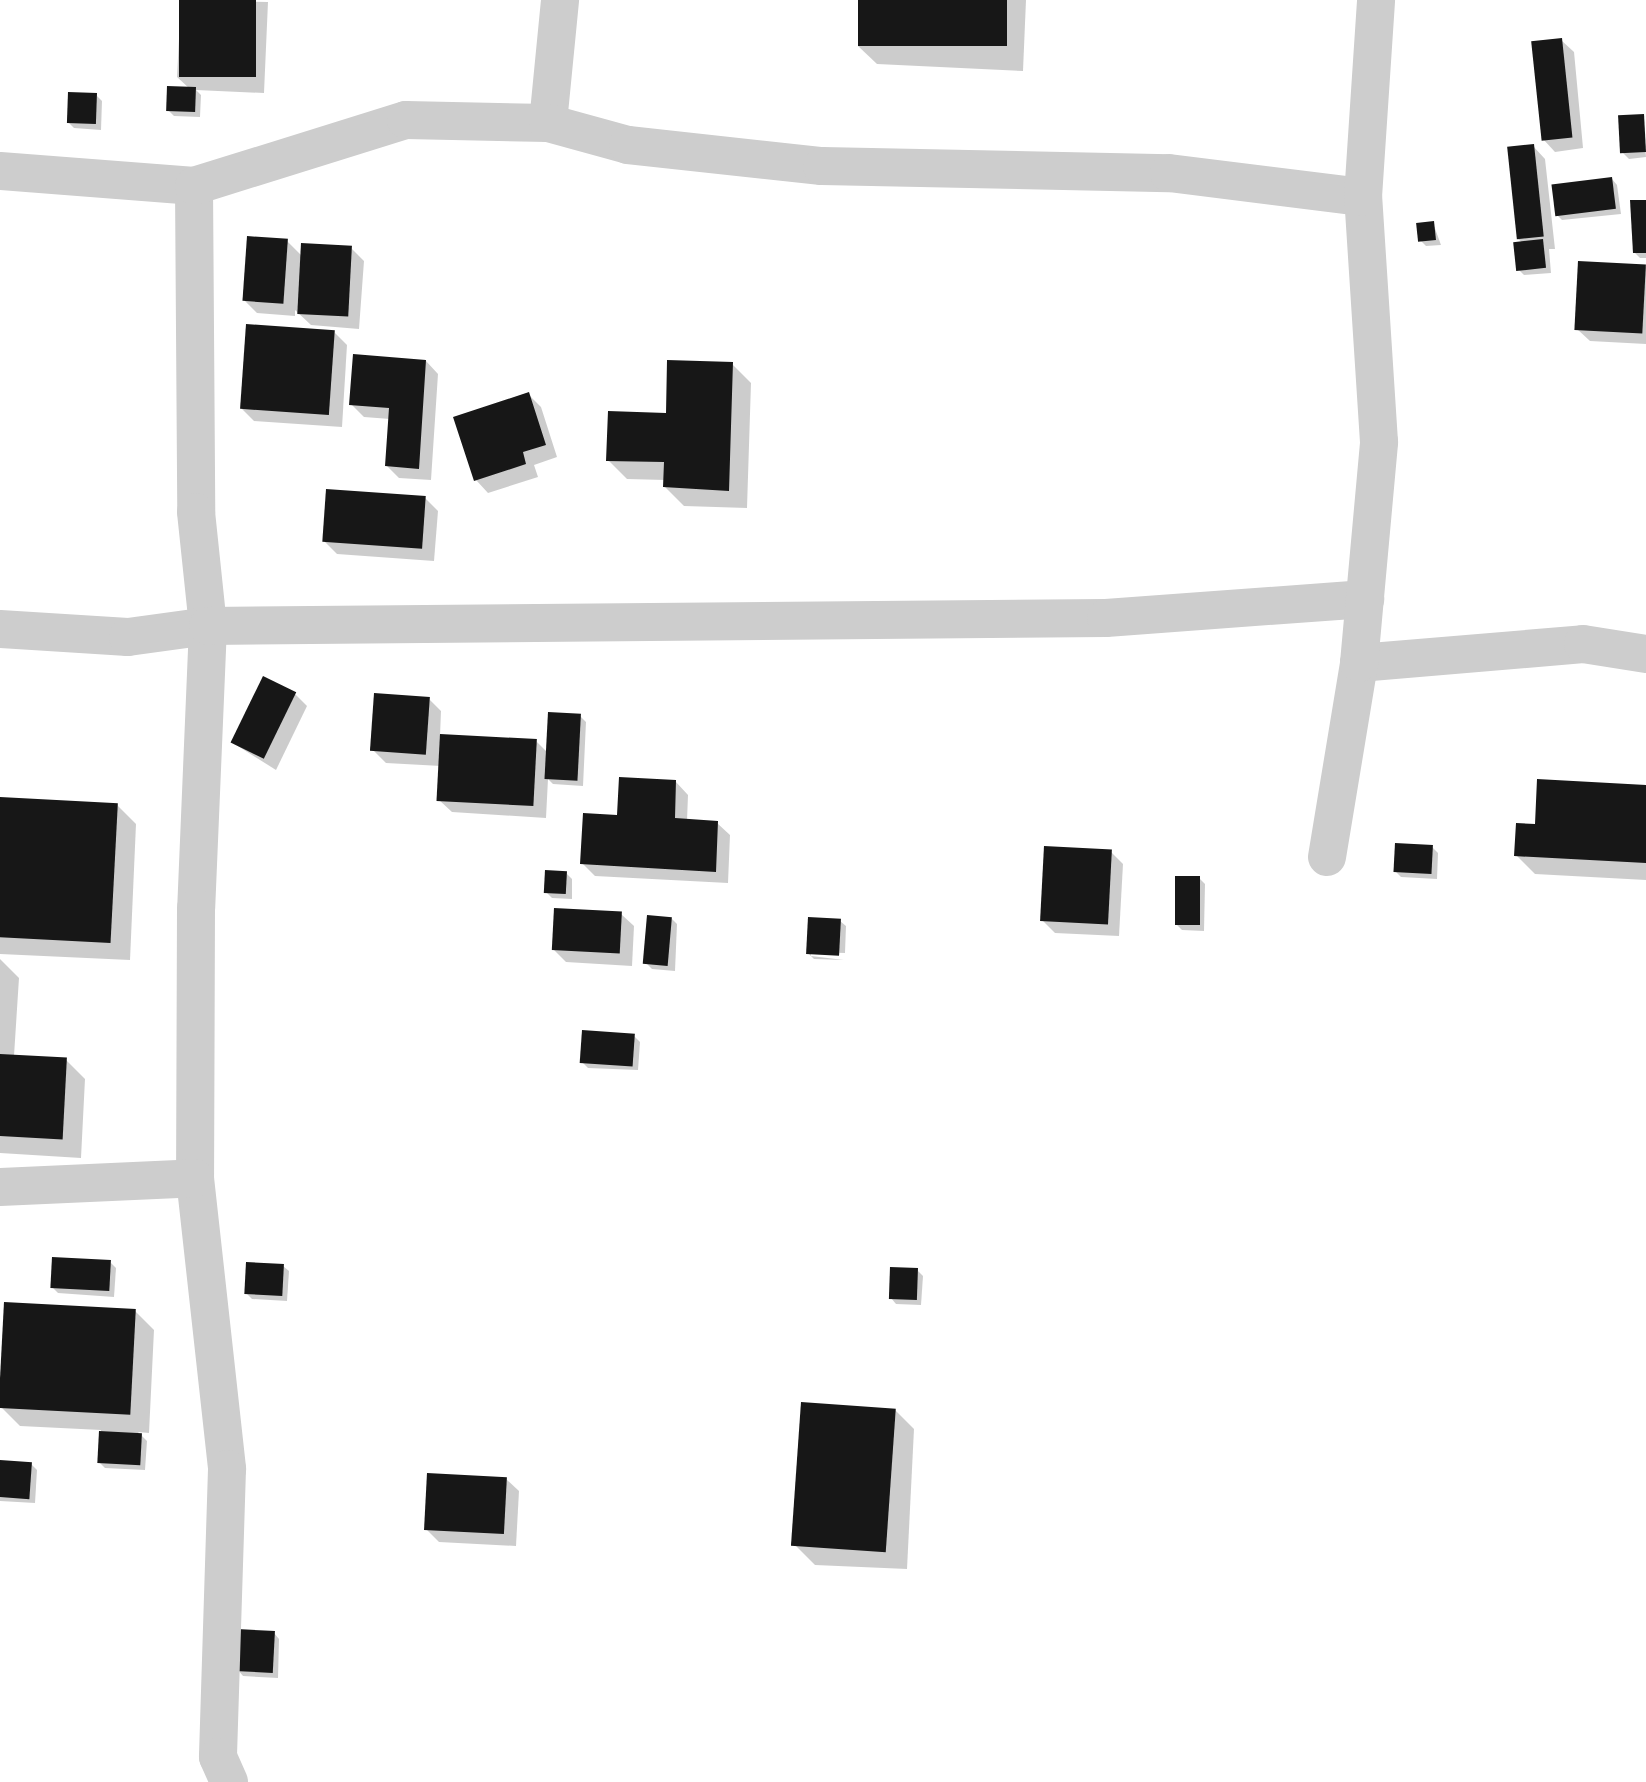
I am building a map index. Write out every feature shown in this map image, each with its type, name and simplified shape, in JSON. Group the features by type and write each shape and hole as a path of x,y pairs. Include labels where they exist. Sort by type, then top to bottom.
{"street":[{"path":"548,123 560,0"},
{"path":"1327,857 1359,663 1379,442 1363,197 1376,0"},
{"path":"0,171 194,186 406,120 548,123 628,145 822,166 1169,173 1363,197"},
{"path":"194,186 196,512 208,626 196,908 195,1178 227,1469 218,1757 229,1782"},
{"path":"0,629 128,637 208,626 1106,618 1365,599"},
{"path":"1359,663 1583,644 1646,654"},
{"path":"0,1187 195,1178"}],"building":[{"path":"179,0 256,0 256,77 179,77"},
{"path":"858,0 1007,0 1007,46 858,46"},
{"path":"1562,38 1572,137 1542,141 1531,41"},
{"path":"167,86 196,87 195,112 166,111"},
{"path":"68,92 97,93 96,124 67,123"},
{"path":"1644,114 1646,152 1620,153 1618,115"},
{"path":"1534,144 1544,236 1517,239 1507,147"},
{"path":"1612,177 1616,209 1555,216 1551,184"},
{"path":"1630,200 1646,200 1646,253 1633,253"},
{"path":"1434,221 1436,240 1418,242 1416,223"},
{"path":"247,236 288,239 283,304 242,301"},
{"path":"1543,239 1546,268 1516,271 1513,242"},
{"path":"301,243 352,246 348,317 297,314"},
{"path":"1578,261 1646,265 1642,333 1574,330"},
{"path":"246,324 335,330 329,415 240,409"},
{"path":"353,354 426,360 419,469 385,466 389,408 349,405"},
{"path":"667,360 733,362 729,491 663,487 664,462 606,461 608,411 666,413"},
{"path":"529,392 546,445 523,452 526,464 474,481 453,417"},
{"path":"326,489 426,496 422,549 322,542"},
{"path":"263,676 296,692 264,759 231,743"},
{"path":"374,693 430,697 426,755 370,751"},
{"path":"548,712 581,714 577,781 544,779"},
{"path":"440,734 537,739 533,806 436,801"},
{"path":"619,777 676,780 675,818 718,821 716,872 580,864 583,813 617,815"},
{"path":"1537,779 1646,785 1646,863 1514,856 1516,823 1535,824"},
{"path":"0,797 118,803 111,943 0,937"},
{"path":"1395,843 1433,845 1431,874 1393,872"},
{"path":"1044,846 1112,850 1108,924 1040,921"},
{"path":"545,870 567,871 566,894 544,893"},
{"path":"1175,876 1200,876 1200,925 1175,925"},
{"path":"554,908 622,912 620,954 552,950"},
{"path":"647,915 672,917 668,966 643,964"},
{"path":"808,917 841,919 839,956 806,954"},
{"path":"582,1030 635,1034 633,1067 580,1063"},
{"path":"0,1054 67,1058 63,1139 0,1136"},
{"path":"52,1257 111,1260 109,1291 50,1288"},
{"path":"246,1262 284,1264 282,1296 244,1294"},
{"path":"890,1267 918,1268 917,1300 889,1299"},
{"path":"4,1302 136,1309 130,1415 0,1408"},
{"path":"801,1402 896,1409 886,1552 791,1546"},
{"path":"99,1431 142,1433 140,1465 97,1463"},
{"path":"0,1460 32,1462 29,1499 0,1497"},
{"path":"427,1473 507,1477 504,1534 424,1530"},
{"path":"237,1629 275,1631 273,1673 235,1671"}]}
